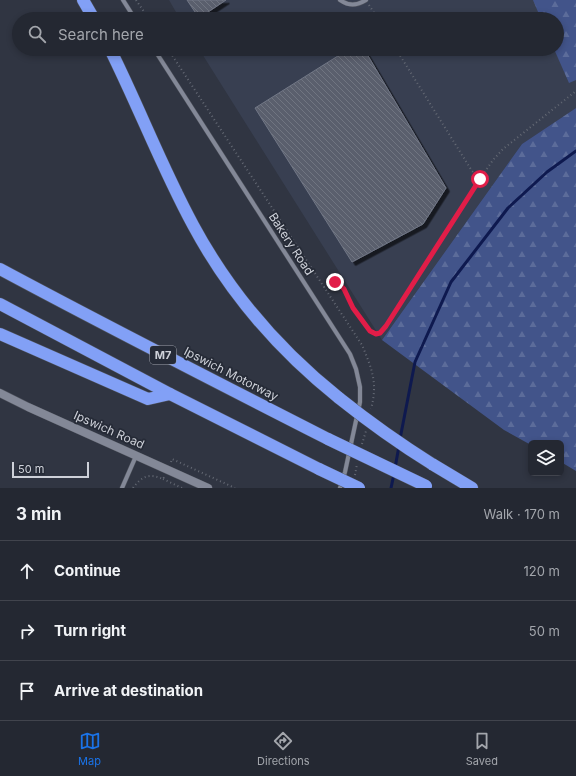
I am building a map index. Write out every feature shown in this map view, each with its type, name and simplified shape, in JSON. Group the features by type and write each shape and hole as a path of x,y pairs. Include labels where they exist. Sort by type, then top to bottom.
{"highway":[{"path":"83,0 90,12"},
{"path":"113,56 176,192 194,226 227,280 267,330 284,349 321,384 370,423 406,448 472,488"},
{"name":"Ipswich Motorway","path":"0,269 207,378 428,487"},
{"name":"M7","path":"0,304 170,394 359,488"},
{"path":"0,334 148,399 170,394"}],"street":[{"path":"122,0 130,12"},
{"path":"340,0 346,4 359,4 366,0"},
{"name":"Bakery Road","path":"158,56 252,204 350,354 360,387 360,402 345,472 340,488"},
{"name":"Ipswich Road","path":"0,393 208,488"},
{"path":"122,488 136,455"}],"path":[{"path":"136,0 144,12"},
{"path":"366,0 374,12"},
{"path":"400,56 472,171 480,179"},
{"path":"324,287 333,282 339,284 344,289 353,308 370,331 376,334 380,333 493,160 504,149 576,91"},
{"path":"171,462 172,459 235,488"},
{"path":"133,488 138,480 148,476 164,478 182,488"}],"shaded area":[{"path":"169,0 576,0 576,108 522,144 382,340 203,56 564,56 564,12 176,12"}],"green space":[{"path":"533,0 576,0 576,80 569,83 557,56 564,56 564,12 538,12"},
{"path":"576,108 576,471 564,464 564,440 528,440 528,443 504,430 382,340 522,144"}],"building":[{"path":"187,0 226,0 208,12 195,12"},
{"path":"338,56 368,56 446,188 423,224 352,262 255,108"}],"waterway":[{"path":"400,439 415,362 451,282 508,208 547,172 576,151"},
{"path":"395,468 399,446"},
{"path":"391,488 394,474"}],"route":[{"path":"335,282 344,289 351,305 370,331 376,334 380,333 386,326 480,179"}]}
